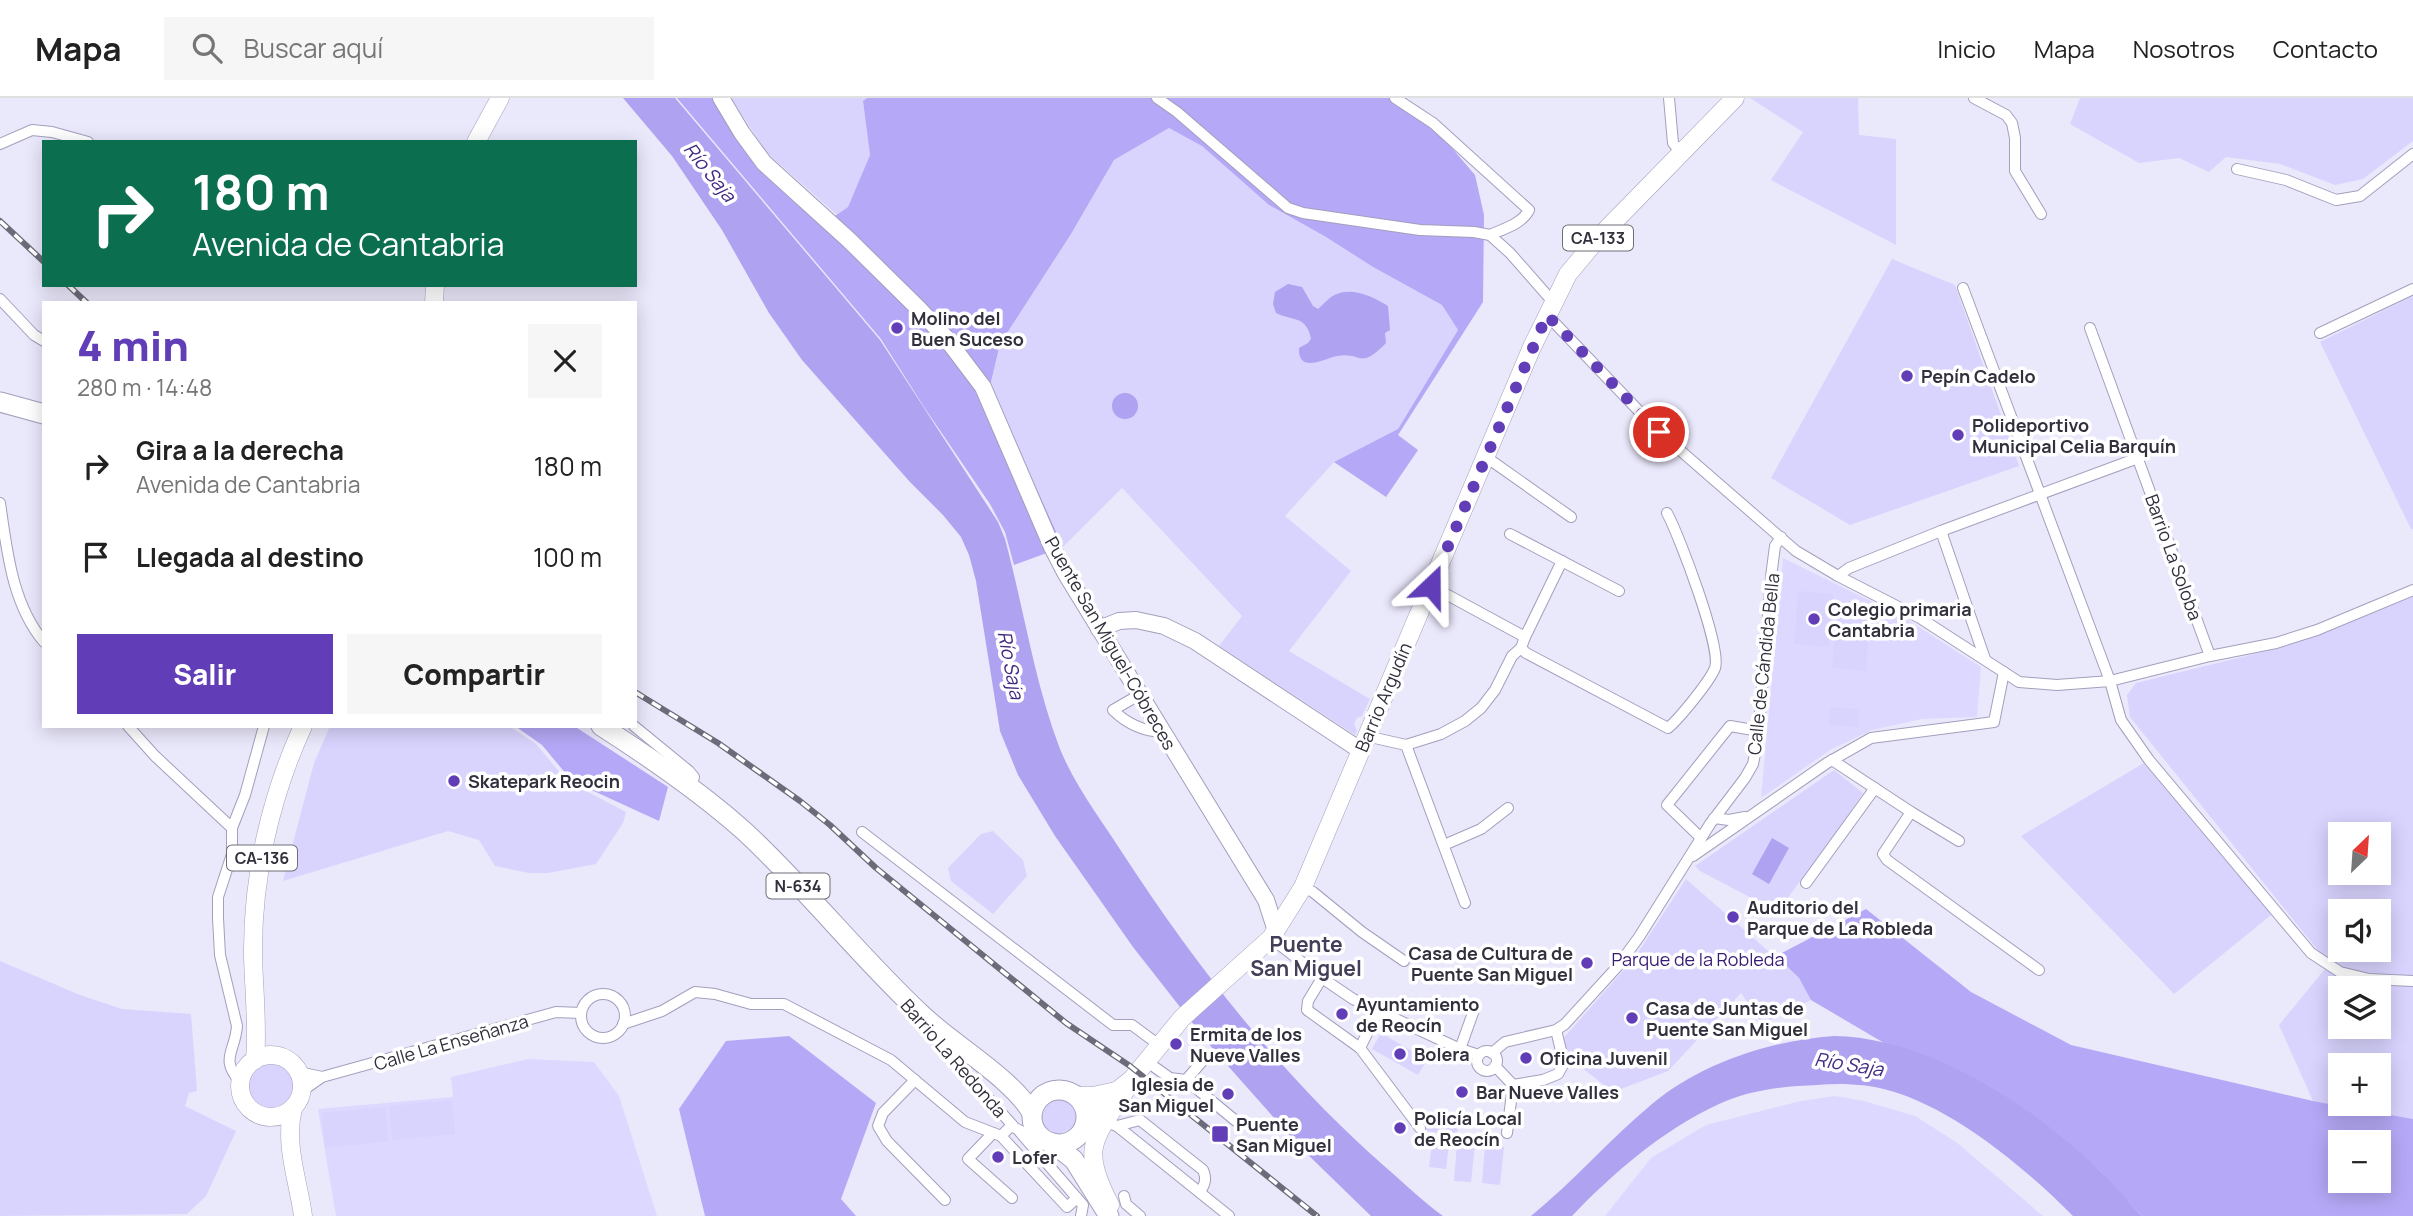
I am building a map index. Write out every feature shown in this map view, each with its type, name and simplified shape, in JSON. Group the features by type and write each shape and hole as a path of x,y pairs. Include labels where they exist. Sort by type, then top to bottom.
{"highway":[{"path":"0,402 42,413"},
{"name":"N-634","path":"604,728 691,787 752,839 897,991 937,1029 1016,1092 1032,1113 1030,1133"},
{"name":"N-634","path":"980,1063 1018,1086 1044,1094 1060,1089 1090,1119"},
{"path":"1032,1113 1037,1100 1044,1094"},
{"path":"1030,1133 1067,1143 1090,1119"},
{"path":"1086,1178 1079,1153 1090,1119"},
{"path":"1030,1133 1070,1155 1109,1216"}],"main road":[{"name":"CA-133","path":"1550,309 1568,274 1598,238 1735,98"},
{"path":"476,140 500,99"},
{"name":"Barrio Argudín","path":"1159,1045 1182,1018 1274,934 1303,887 1550,309"},
{"name":"CA-136","path":"257,996 254,939 261,863 274,802 302,728"},
{"path":"257,996 267,1032 282,1057"},
{"path":"255,1060 257,996"},
{"name":"CA-133","path":"1090,1119 1093,1096 1116,1091 1132,1079 1159,1045"},
{"path":"293,1108 282,1115 268,1117 248,1106 242,1095 241,1083 245,1070 255,1060 268,1055 289,1060 299,1072 302,1091 293,1108 290,1122 291,1159 303,1216"},
{"path":"1116,1216 1094,1168 1090,1119 1132,1079"},
{"path":"268,1117 291,1159"}],"street":[{"name":"Puente San Miguel-Cóbreces","path":"721,98 764,163 849,240 919,309 946,338 983,387 1052,547 1139,695 1266,900 1274,934"},
{"path":"1157,98 1177,112 1287,208 1303,213 1420,230 1490,235 1510,253 1550,309 1659,432 1796,551 1913,614 2019,682 2057,685 2110,681 2286,640 2413,590"},
{"path":"1395,98 1433,123 1530,210 1520,221 1490,235"},
{"path":"1669,98 1673,143 1681,153"},
{"path":"1974,98 2006,115 2012,123 2015,171 2041,214"},
{"path":"0,144 32,130 81,140"},
{"path":"2237,169 2286,180 2336,200 2360,196 2413,154"},
{"path":"1963,288 2110,681 2121,720 2149,760 2312,953 2340,972 2369,979 2413,981"},
{"path":"2320,333 2413,289"},
{"path":"0,299 34,335 42,340"},
{"name":"Barrio La Soloba","path":"2090,328 2210,656"},
{"path":"1486,457 1571,517"},
{"path":"1838,576 1849,568 1941,531 2138,458"},
{"path":"0,503 20,601 30,625 42,640"},
{"path":"1431,586 1523,642 1526,653 1668,728 1679,719 1715,667 1715,653 1700,598 1676,530 1667,513"},
{"path":"1941,531 1985,659"},
{"path":"1510,534 1619,591"},
{"name":"Calle de Cándida Bella","path":"1556,1030 1579,1010 1629,952 1714,818 1753,764 1759,731 1771,577 1775,546 1781,537"},
{"path":"1099,629 1119,621 1136,620 1164,625 1363,743 1406,745 1441,734 1465,721 1481,708 1495,690 1512,656 1523,642 1562,561"},
{"path":"1690,858 1832,760 1871,738 1994,722 2004,672"},
{"path":"1139,695 1113,710 1136,727 1149,732 1162,732"},
{"path":"1701,838 1667,804 1730,726 1759,731"},
{"path":"130,728 155,756 232,828"},
{"path":"241,1083 229,1066 228,1057 237,1026 220,955 218,897 232,854 232,828 245,795 263,728"},
{"path":"636,728 689,771 694,777 691,787"},
{"path":"1406,745 1465,903"},
{"path":"1832,760 1959,841"},
{"path":"1806,883 1875,788"},
{"path":"1444,845 1481,830 1508,808"},
{"path":"1911,812 1886,847 1884,854 1887,860 2039,970"},
{"path":"1714,818 1729,820 1748,817"},
{"path":"862,832 1113,1025 1132,1025 1159,1045"},
{"path":"1303,887 1404,961"},
{"path":"1266,900 1289,909"},
{"path":"1274,934 1322,978 1353,999 1460,1049 1479,1055"},
{"path":"1322,978 1308,1001 1307,1010 1360,1048 1420,1128"},
{"name":"Barrio La Redonda","path":"897,991 933,1037 1030,1133 1077,1198"},
{"path":"623,1024 663,1011 695,992 715,994 751,1004 784,1004 891,1060 965,1122 997,1135 1067,1207 1077,1198 1083,1205 1081,1216"},
{"path":"611,995 624,1010 623,1024 610,1036 595,1036 584,1027 581,1013 583,1006 592,996 611,995"},
{"path":"1460,1049 1474,1010"},
{"path":"1360,1048 1378,1011"},
{"name":"Calle La Enseñanza","path":"302,1091 322,1077 556,1012 581,1013"},
{"path":"1492,1053 1505,1042 1556,1030 1564,1063 1562,1069 1558,1074 1543,1080 1513,1085"},
{"path":"1485,1051 1492,1053 1496,1059 1495,1066 1489,1070 1481,1069 1477,1063 1479,1055 1485,1051"},
{"path":"1186,1080 1205,1058"},
{"path":"1146,1061 1170,1078 1186,1080 1236,1121"},
{"path":"1495,1066 1513,1085"},
{"name":"Calle La Enseñanza","path":"299,1072 322,1077"},
{"path":"915,1080 883,1113 878,1126 887,1141 945,1200"},
{"path":"1507,1133 1513,1085"},
{"path":"1090,1119 1200,1192 1229,1216"},
{"path":"1090,1119 1140,1120 1203,1170 1206,1176 1205,1184 1200,1192"},
{"path":"1012,1198 968,1159 997,1135 1030,1133"},
{"path":"1124,1196 1126,1204 1139,1216"}],"shaded area":[{"path":"677,98 713,98 744,150 781,189 822,225 848,207 870,155 863,101 867,98 1393,98 1445,140 1475,175 1484,215 1483,302 1398,435 1418,450 1386,497 1334,462 1398,429 1458,330 1442,305 1269,205 1202,146 1169,128 1114,160 1071,234 1000,344 990,386 1063,547 1014,565 1005,532 990,504 881,339"},
{"path":"1783,558 1903,617 1981,667 1977,717 1922,719 1872,730 1830,750 1761,798"},
{"path":"518,728 577,728 668,787 659,821 572,781 542,745"},
{"path":"1866,909 1971,992 2071,1045 2328,1104 2328,1116 2391,1115 2413,1119 2413,1216 2142,1216 2098,1169 1811,1000 1799,978 1776,956"},
{"path":"789,1036 876,1103 841,1199 856,1216 705,1216 679,1109 726,1041"},
{"path":"528,1059 594,1062 619,1096 657,1216 336,1216 318,1109 453,1097 451,1077"},
{"path":"1835,1096 1864,1101 1915,1116 1956,1142 2043,1216 1605,1216 1651,1158 1706,1125 1801,1101"}],"green space":[{"path":"731,98 867,98 863,101 870,155 848,207 837,215 767,153"},
{"path":"1750,98 1858,98 1859,135 1896,139 1896,245 1771,180 1803,132"},
{"path":"2080,98 2413,98 2413,141 2363,179 2335,185 2280,164 2226,157 2209,172 2179,158 2139,163 2070,124"},
{"path":"1169,128 1202,146 1269,205 1442,305 1458,330 1398,429 1334,462 1285,516 1351,571 1289,651 1370,699 1362,716 1357,718 1354,724 1357,731 1355,735 1219,646 1242,616 1122,488 1063,547 990,386 1000,344 1071,234 1114,160"},
{"name":"Pepín Cadelo","path":"1892,259 1955,285 2019,466 1850,525 1771,478"},
{"path":"2413,296 2413,529 2411,529 2320,342"},
{"name":"Colegio primaria Cantabria","path":"1798,591 1833,594 1829,647 1794,644"},
{"path":"2413,596 2413,1119 2391,1115 2391,1053 2328,1053 2328,1104 2313,1101 2279,1025 2329,964 2130,717 2127,695 2136,683 2279,648"},
{"path":"1837,601 1871,604 1866,671 1832,668"},
{"path":"1830,707 1859,709 1858,727 1829,725"},
{"path":"329,728 512,728 536,744 567,781 626,812 623,823 596,864 548,873 529,873 495,866 479,840 448,831 283,881 314,763"},
{"path":"2149,760 2276,911 2174,994 2021,836"},
{"path":"1834,770 1863,793 1780,908 1773,902 1761,903 1695,866"},
{"path":"993,831 1023,860 1027,876 993,914 951,881 948,868 981,834"},
{"name":"Parque de la Robleda","path":"1686,879 1799,978 1811,1000 1762,1024 1741,993 1668,1071 1613,1092 1572,1060 1561,1041 1635,957"},
{"path":"0,961 80,995 122,1009 191,1014 197,1091 189,1093 185,1106 236,1131 206,1196 187,1214 0,1216"},
{"name":"Bolera","path":"1381,1033 1427,1060 1418,1075 1372,1049"},
{"path":"272,1062 289,1069 296,1086 289,1103 272,1110 255,1103 248,1086 255,1069"},
{"path":"1060,1098 1073,1103 1078,1116 1073,1129 1060,1134 1047,1129 1042,1116 1047,1103"},
{"path":"452,1100 455,1134 392,1140 389,1106"},
{"path":"385,1107 389,1141 325,1148 322,1113"},
{"path":"1426,1115 1459,1119 1457,1135 1424,1131"},
{"path":"1433,1135 1450,1137 1446,1169 1429,1167"},
{"path":"1457,1143 1475,1144 1471,1182 1454,1181"},
{"path":"1485,1145 1504,1147 1500,1185 1482,1183"}],"water":[{"name":"Río Saja","path":"623,98 675,98 880,340 998,522 1005,539 1051,723 1066,763 1090,804 1182,940 1276,1058 1346,1131 1443,1216 1371,1216 1301,1148 1213,1049 1133,947 1055,836 1018,775 1000,731 976,581 961,537 802,360 769,313 722,230 672,156"},
{"path":"1288,284 1302,287 1313,306 1318,309 1332,296 1343,292 1370,296 1388,306 1390,330 1385,333 1386,343 1365,358 1345,355 1312,363 1303,361 1299,348 1311,339 1309,331 1302,322 1276,313 1273,304 1275,292"},
{"path":"1125,393 1134,397 1138,406 1134,415 1125,419 1116,415 1112,406 1116,397"},
{"path":"1772,838 1789,848 1769,884 1752,874"},
{"name":"Río Saja","path":"1834,1036 1869,1039 1905,1048 1977,1079 2010,1099 2072,1145 2104,1174 2142,1216 2073,1216 2012,1161 1940,1112 1891,1091 1864,1085 1835,1084 1767,1090 1742,1095 1719,1104 1679,1126 1640,1153 1572,1216 1531,1216 1652,1104 1693,1076 1738,1056 1762,1049"}],"railway":[{"path":"0,221 42,260"},
{"path":"70,287 85,301"},
{"path":"637,693 718,743 800,801 876,868 1066,1023 1130,1066 1317,1216"}],"place":[{"name":"Molino del Buen Suceso","path":"897,328"},
{"name":"Pepín Cadelo","path":"1907,376"},
{"name":"Polideportivo Municipal Celia Barquín","path":"1958,435"},
{"name":"Colegio primaria Cantabria","path":"1814,619"},
{"name":"Skatepark Reocin","path":"454,781"},
{"name":"Auditorio del Parque de La Robleda","path":"1733,917"},
{"name":"Casa de Cultura de Puente San Miguel","path":"1587,963"},
{"name":"Ayuntamiento de Reocín","path":"1342,1014"},
{"name":"Casa de Juntas de Puente San Miguel","path":"1632,1018"},
{"name":"Ermita de los Nueve Valles","path":"1176,1044"},
{"name":"Bolera","path":"1400,1054"},
{"name":"Oficina Juvenil","path":"1526,1058"},
{"name":"Bar Nueve Valles","path":"1462,1092"},
{"name":"Iglesia de San Miguel","path":"1228,1094"},
{"name":"Policía Local de Reocín","path":"1400,1128"},
{"name":"Puente San Miguel","path":"1220,1134"},
{"name":"Lofer","path":"998,1157"}],"district":[{"name":"Puente San Miguel","path":"1306,956"}],"route":[{"path":"1431,586 1547,315 1659,432"}]}
